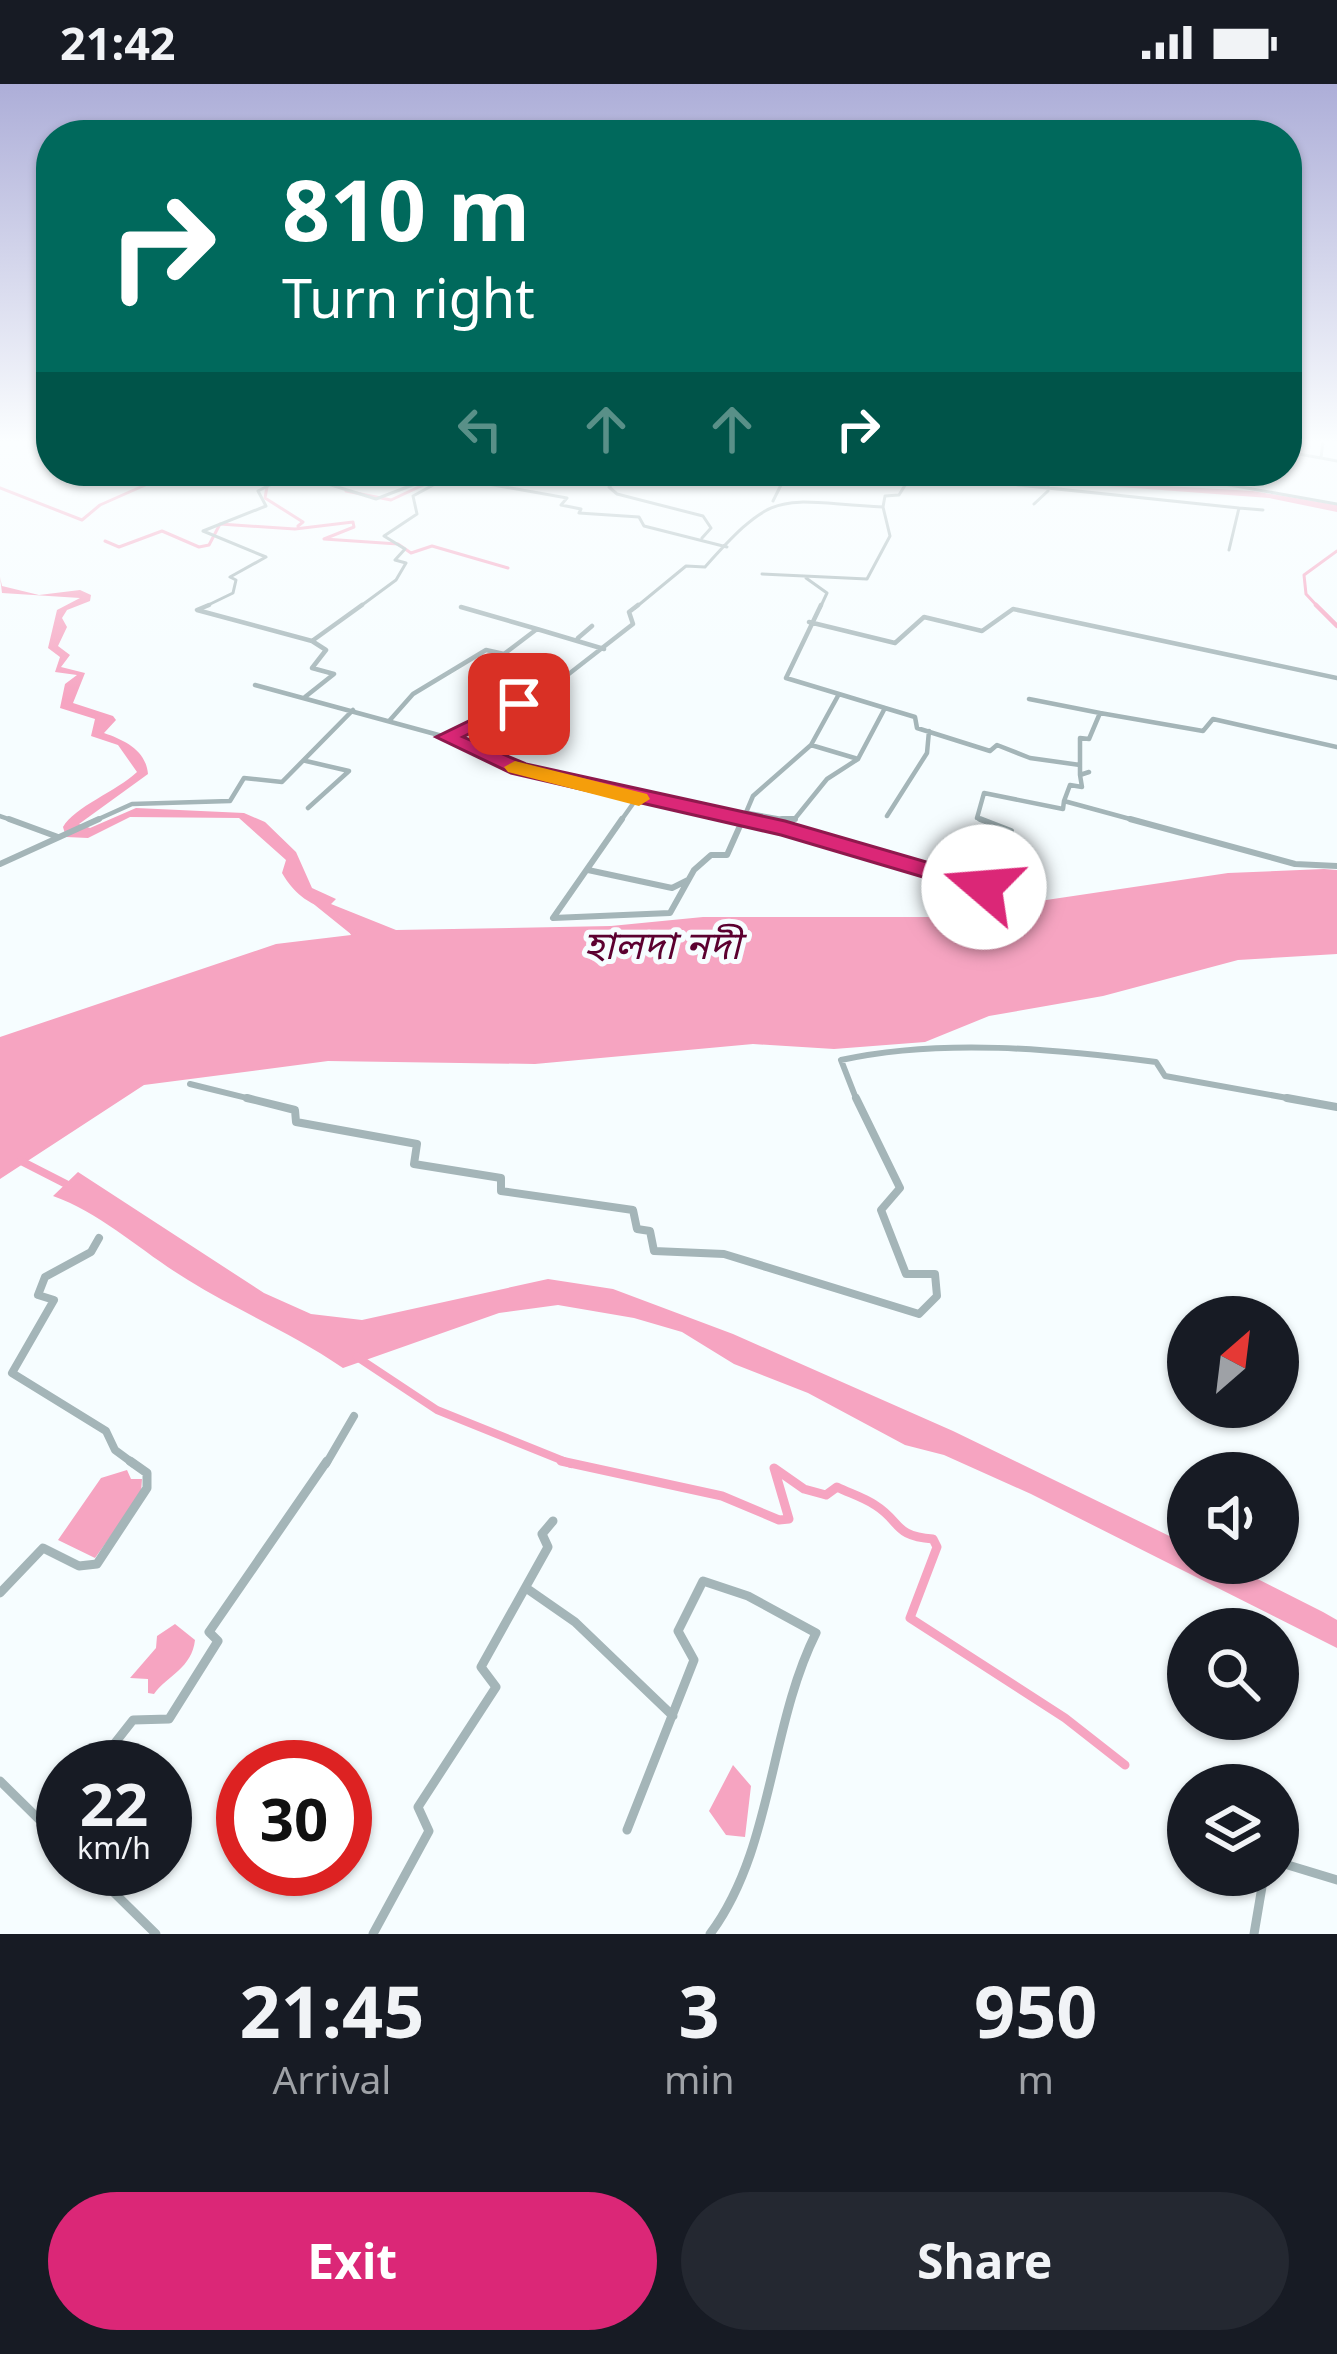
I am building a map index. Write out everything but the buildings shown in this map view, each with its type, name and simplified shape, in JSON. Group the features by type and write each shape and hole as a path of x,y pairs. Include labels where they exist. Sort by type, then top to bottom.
{"street":[{"path":"210,527 203,531 266,557 230,577 236,580 233,593 197,610 312,641 326,650 312,668 334,674 303,698"},
{"path":"312,641 401,573 406,562 395,560 405,549 384,536 397,527"},
{"path":"650,527 727,547"},
{"path":"702,538 709,527"},
{"path":"446,737 552,687 633,624 629,612 687,566 705,567 742,527"},
{"path":"762,574 806,578 840,573 867,579 890,536 888,527"},
{"path":"1229,550 1234,527"},
{"path":"806,578 826,593 786,677 915,717 914,725 990,751 997,745 1026,760 1062,767 1080,764"},
{"path":"460,607 604,649"},
{"path":"809,622 895,643 924,617 982,631 1013,609 1337,678"},
{"path":"578,638 592,626"},
{"path":"390,720 413,694 486,650 504,654 537,628"},
{"path":"255,685 446,737 519,769 743,821 1022,898"},
{"path":"637,798 553,918 670,913 711,855 727,854 760,788 811,745 838,694"},
{"path":"1029,699 1203,731 1213,719 1337,747"},
{"path":"748,813 793,821 827,779 858,759 885,709"},
{"path":"0,864 133,804 230,801 244,778 282,782 352,710"},
{"path":"984,887 1012,831 977,818 984,793 1063,808 1070,785 1082,787 1079,738 1089,740 1100,713"},
{"path":"887,816 927,752 929,731"},
{"path":"811,745 858,759"},
{"path":"306,761 349,770 308,808"},
{"path":"1080,775 1089,772"},
{"path":"1064,801 1295,864 1337,866"},
{"path":"0,816 58,838"},
{"path":"588,870 673,888 689,880"},
{"path":"190,1084 296,1110 296,1122 417,1144 413,1164 501,1178 501,1191 633,1210 637,1228 650,1231 654,1251 724,1254 919,1314 937,1296 935,1274 906,1274 899,1260 881,1210 900,1188 864,1120 841,1060 896,1048 1085,1053 1156,1062 1166,1076 1337,1107"},
{"path":"0,1593 43,1548 79,1566 97,1564 147,1488 147,1473 115,1450 106,1431 13,1373 27,1339 54,1300 38,1295 41,1278 54,1265 92,1252 99,1238"},
{"path":"117,1740 133,1720 169,1719 218,1641 209,1632 308,1495 318,1468 353,1416"},
{"path":"373,1934 429,1831 418,1807 427,1786 442,1775 496,1687 481,1667 528,1588 548,1547 542,1534 553,1521"},
{"path":"627,1830 694,1660 678,1631 705,1580 748,1596 816,1633 797,1671 735,1901 710,1934"},
{"path":"528,1588 535,1600 573,1620 636,1690 673,1716"},
{"path":"0,1781 36,1816"},
{"path":"1299,1870 1337,1880"},
{"path":"117,1896 156,1934"},
{"path":"1254,1934 1260,1896"}],"water":[{"name":"হালদা নদী","path":"0,577 2,586 39,595 80,590 91,595 90,601 67,610 62,618 67,627 58,646 70,655 61,667 85,673 73,703 113,716 116,720 104,733 133,747 146,766 148,774 79,824 90,828 136,808 244,813 265,822 296,852 312,888 336,899 331,904 396,930 611,926 703,917 932,917 1228,873 1324,869 1337,870 1337,954 1238,960 1103,996 989,1016 925,1042 834,1049 753,1044 535,1064 328,1061 144,1085 0,1179 0,1037 276,944 351,935 338,916 292,887 282,873 286,860 239,818 130,817 88,838 66,837 63,827 69,820 137,772 118,745 91,736 95,719 60,708 65,684 77,675 55,672 60,657 48,648 57,610 80,598 2,593"},
{"path":"78,1172 264,1293 311,1314 362,1320 548,1279 613,1289 733,1334 953,1431 1167,1535 1167,1562 1031,1494 944,1455 905,1445 808,1393 734,1364 682,1332 634,1318 558,1305 499,1313 343,1368 188,1280 89,1213 53,1196"},
{"path":"127,1470 131,1479 142,1479 141,1494 95,1558 58,1540 101,1478"},
{"path":"1210,1584 1268,1584 1337,1620 1337,1648 1299,1629 1299,1608 1258,1608"},
{"path":"175,1624 195,1640 193,1650 154,1694 148,1693 148,1679 130,1678 156,1648 157,1636"},
{"path":"733,1765 751,1786 745,1837 726,1835 709,1811"}],"waterway":[{"path":"105,541 119,547 162,531 199,547 209,545 218,527"},
{"path":"270,527 309,527"},
{"path":"353,527 324,539 398,544 411,553 432,546 508,568"},
{"path":"1319,608 1306,594 1304,575 1337,551"},
{"path":"1316,605 1319,608"},
{"path":"1319,608 1337,626"},
{"path":"317,903 353,932"},
{"path":"21,1161 68,1185"},
{"path":"357,1357 437,1410 567,1462"},
{"path":"561,1461 567,1462"},
{"path":"567,1462 722,1496 779,1520 789,1519 774,1468 804,1489 826,1495 837,1487 870,1502 904,1531 933,1539 937,1547 910,1618 1065,1718 1125,1765"},
{"path":"567,1462 571,1464"}],"slow traffic":[{"path":"515,767 639,799"}],"route":[{"path":"519,704 446,737 519,769 785,829 984,887"}]}
